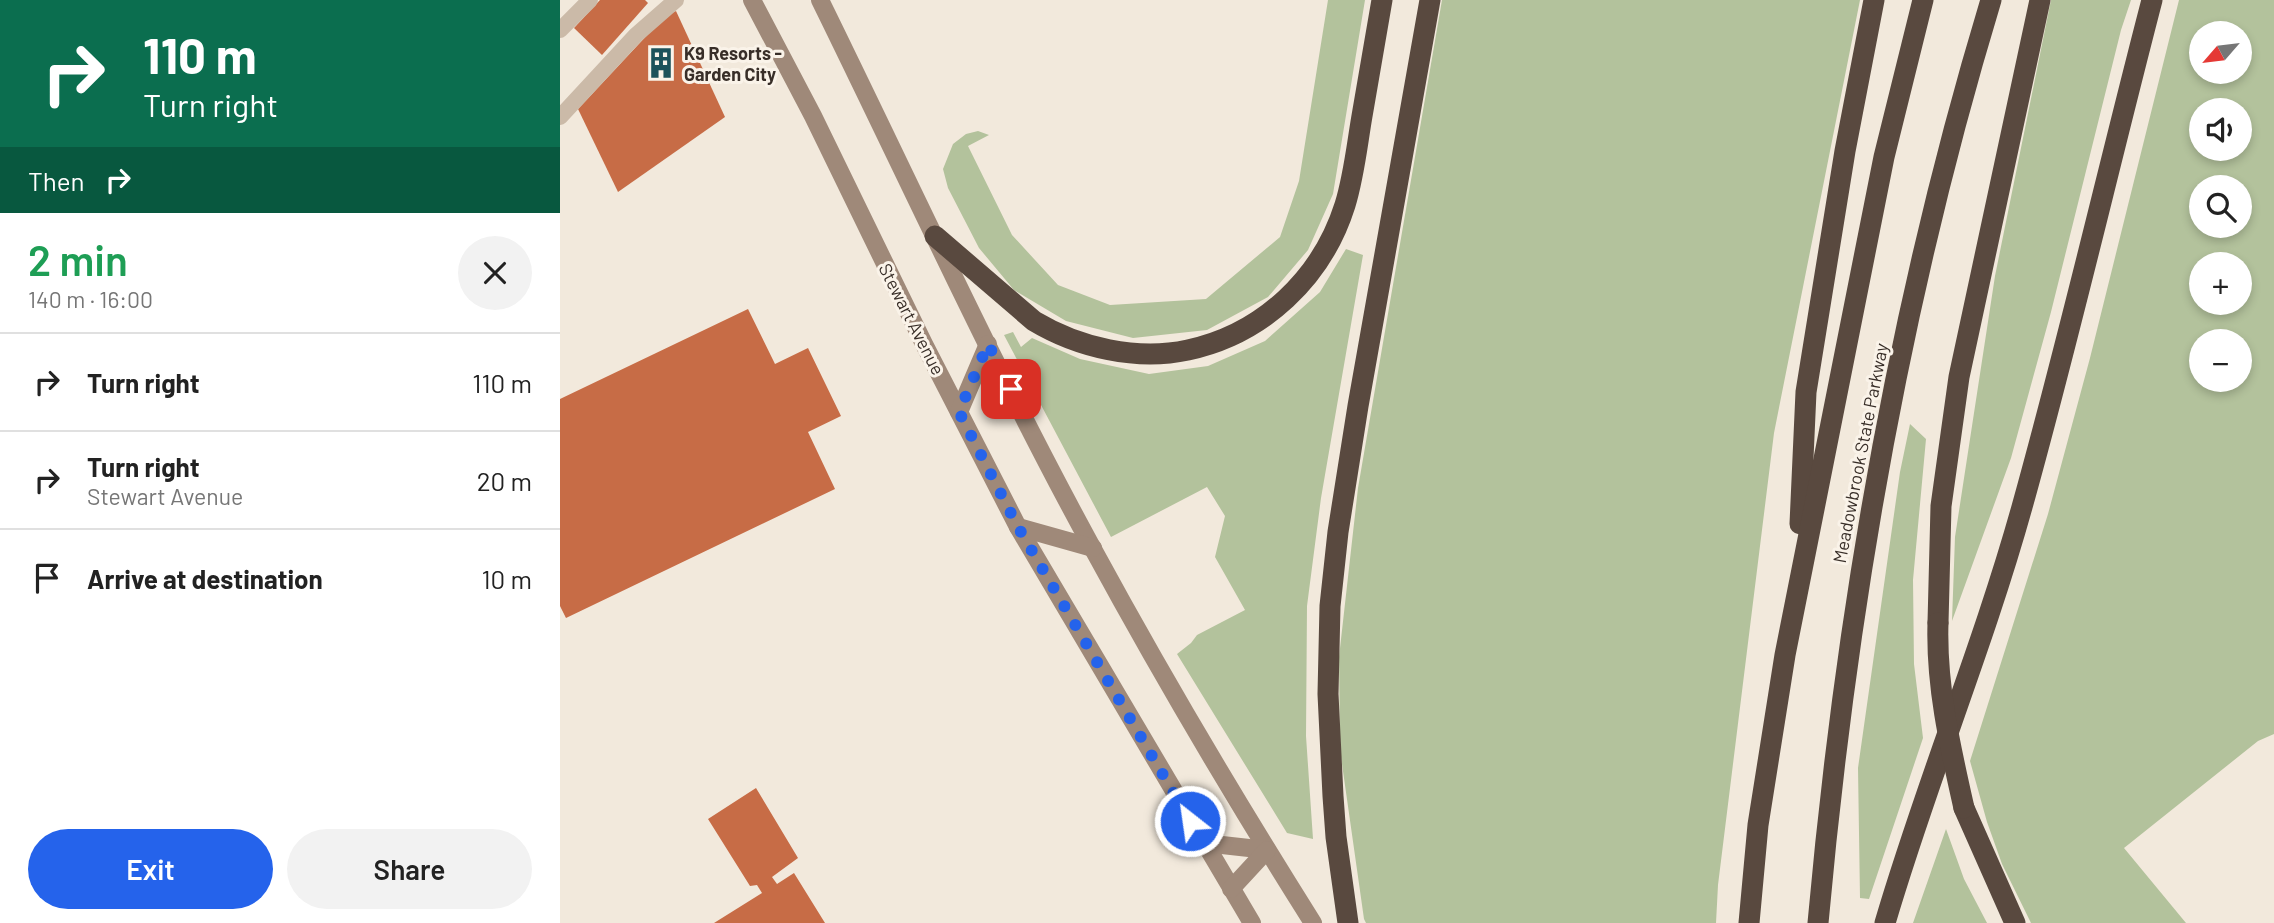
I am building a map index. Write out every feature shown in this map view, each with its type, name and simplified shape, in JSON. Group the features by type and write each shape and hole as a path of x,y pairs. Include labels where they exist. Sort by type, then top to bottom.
{"highway":[{"path":"935,236 1034,321 1087,344 1133,354 1173,353 1204,347 1256,324 1297,291 1313,270 1321,259 1345,206 1382,0"},
{"path":"1348,923 1333,796 1328,694 1331,606 1338,532 1356,419 1430,0"},
{"path":"1796,596 1806,392 1845,151 1874,0"},
{"name":"Meadowbrook State Parkway","path":"1749,923 1758,825 1796,596 1884,157 1923,0"},
{"name":"Meadowbrook State Parkway","path":"1818,923 1828,812 1848,656 1884,444 1927,240 1991,0"},
{"path":"2015,923 1964,808 1951,753 1937,652 1941,506 1950,432 1959,377 2040,0"},
{"path":"1885,923 1980,642 2022,506 2152,0"}],"main road":[{"name":"Stewart Avenue","path":"752,0 813,116 1018,527 1252,923"},
{"path":"820,0 988,344 1093,548 1267,850 1313,923"},
{"path":"959,412 988,344"},
{"path":"1018,527 1093,548"},
{"path":"1204,844 1267,850"},
{"path":"1231,888 1267,850"}],"lane":[{"path":"560,30 568,10 590,0"},
{"path":"560,117 636,35 676,0"}],"green space":[{"path":"1328,0 1365,0 1333,194 1308,250 1268,297 1207,330 1133,338 1066,321 1014,290 979,248 948,188 943,169 953,144 966,134 978,131 989,135 968,146 1012,235 1058,285 1110,305 1206,299 1280,237 1299,181"},
{"path":"1442,0 1860,0 1774,433 1718,885 1716,923 1366,923 1364,919 1340,750 1339,657 1358,488"},
{"path":"2051,0 2131,0 2011,458 1952,621 1955,537 1995,276"},
{"path":"2179,0 2274,0 2274,734 2258,741 2124,848 2186,923 2031,923 2002,864 1987,822 1970,761 2048,514 2090,358"},
{"path":"1346,249 1363,255 1321,498 1307,606 1306,736 1313,839 1287,833 1177,654 1197,635 1245,610 1215,557 1225,516 1207,487 1111,537 1004,335 1013,332 1021,347 1032,338 1080,359 1149,374 1208,366 1265,341 1320,292"},
{"path":"1910,424 1926,439 1913,580 1914,664 1923,738 1869,899 1860,898 1858,768 1900,472"},
{"path":"1946,829 1964,879 1987,923 1913,923"}],"building":[{"path":"600,0 645,0 648,3 602,55 574,28"},
{"name":"K9 Resorts - Garden City","path":"676,11 725,117 618,192 578,109 665,16"},
{"path":"748,309 775,364 808,348 841,416 808,432 835,489 566,618 560,606 560,399"},
{"path":"756,788 798,858 772,877 777,884 794,873 825,923 714,923 762,893 757,885 750,886 708,819"}],"place":[{"name":"K9 Resorts - Garden City","path":"661,63"}],"route":[{"path":"1011,389 988,344 959,412 1018,527 1190,821"}]}
